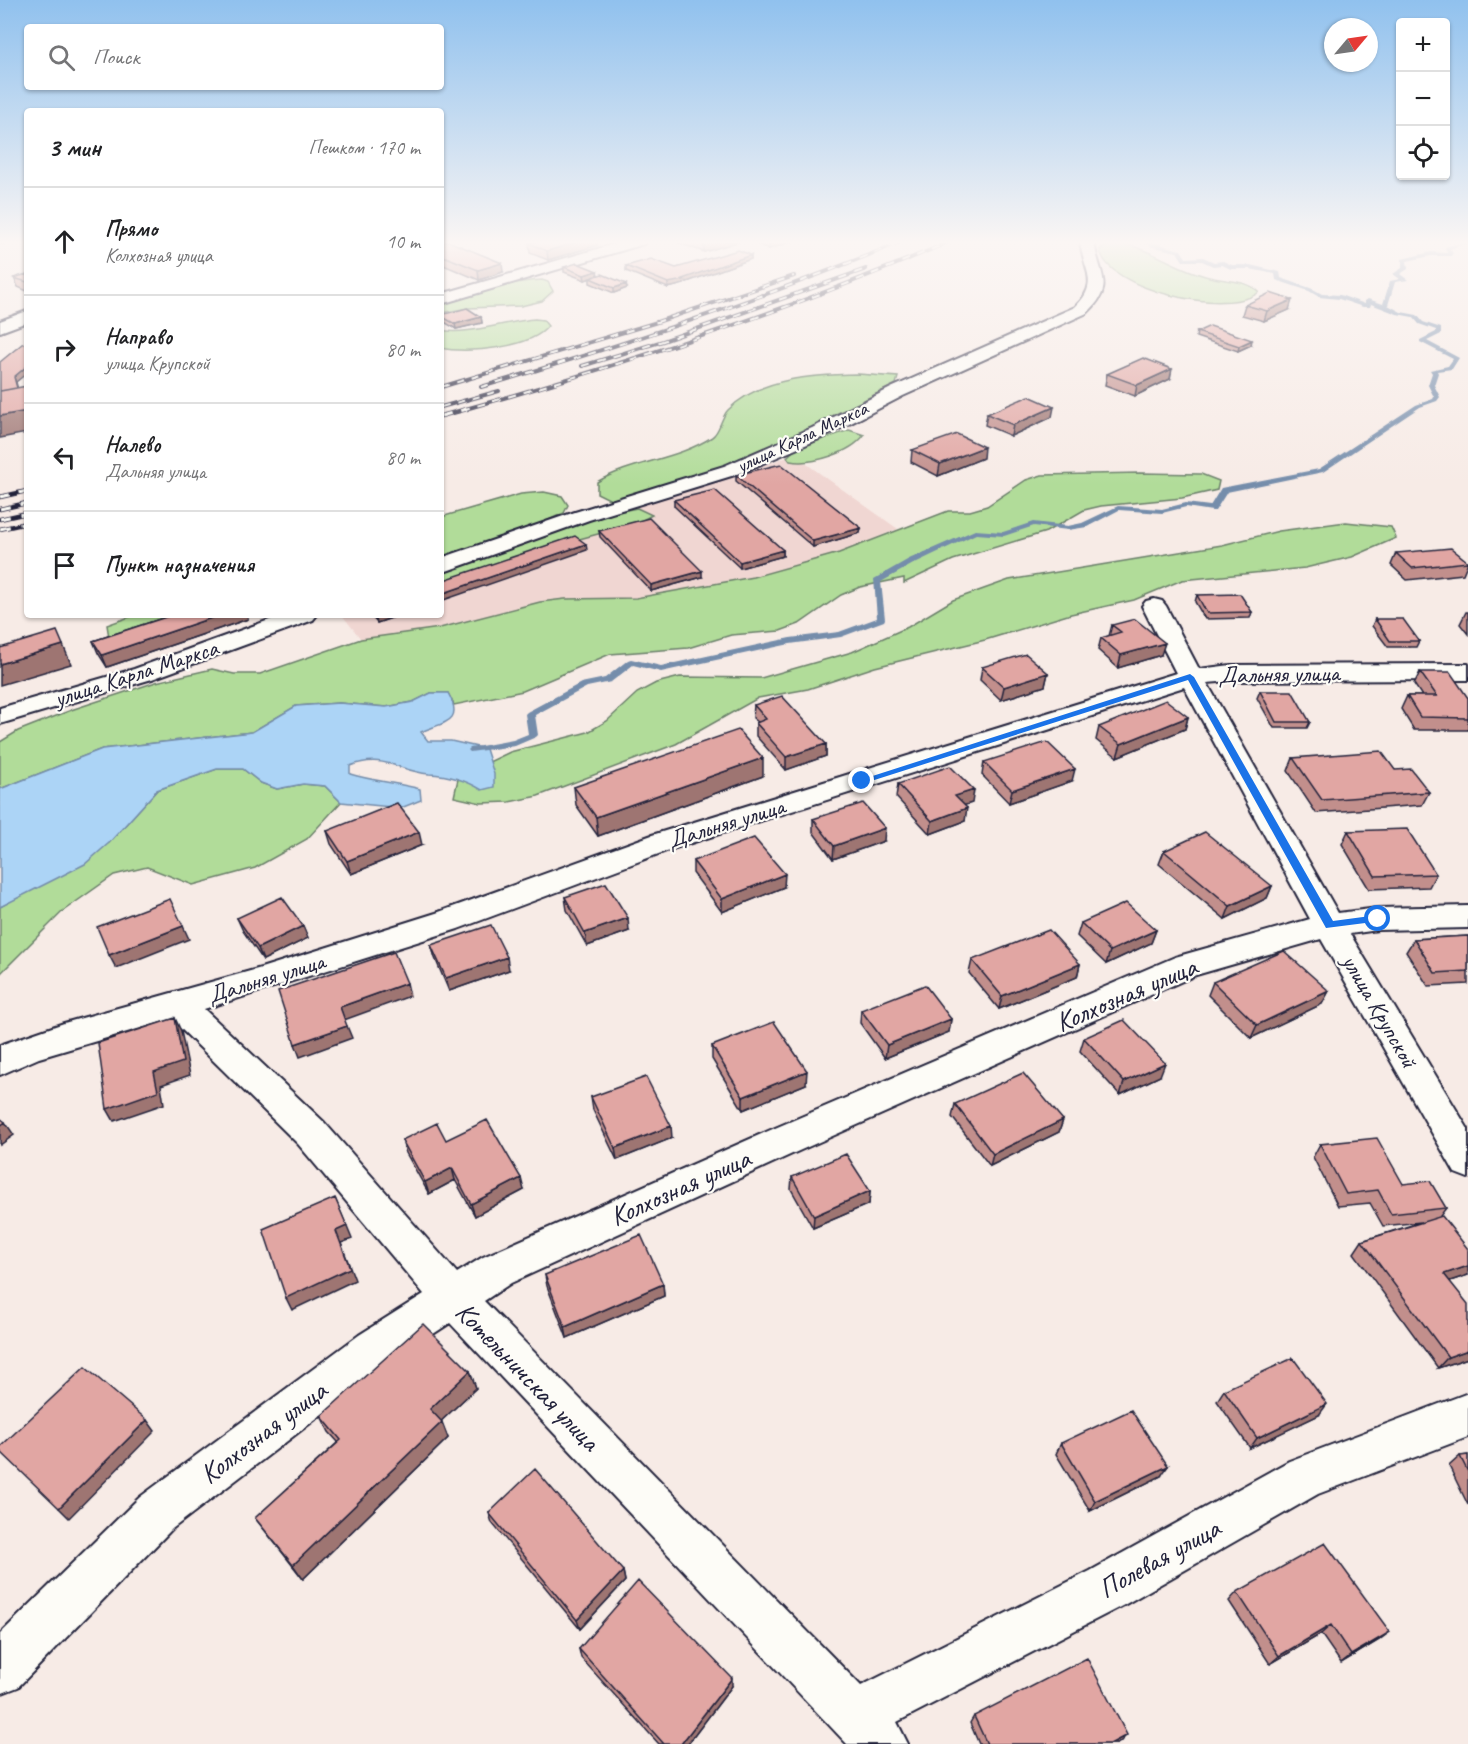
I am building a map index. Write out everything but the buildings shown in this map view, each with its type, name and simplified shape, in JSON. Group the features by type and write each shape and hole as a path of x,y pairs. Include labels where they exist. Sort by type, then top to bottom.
{"street":[{"name":"улица Карла Маркса","path":"444,565 582,516 731,470 819,432 897,392 1053,322"},
{"path":"3,325 24,328"},
{"name":"улица Крупской","path":"1154,606 1190,677 1330,925 1468,1162"},
{"name":"улица Карла Маркса","path":"0,716 143,674 297,618"},
{"name":"Дальняя улица","path":"0,1061 27,1048 64,1036 177,1004 447,921 662,842 1190,677 1231,673 1468,672"},
{"name":"Колхозная улица","path":"0,1670 156,1513 374,1349 496,1270 788,1139 1186,966 1330,925 1378,919 1468,917"},
{"name":"Котельничская улица","path":"177,1004 311,1133 452,1297 869,1730"},
{"name":"Полевая улица","path":"869,1730 1107,1588 1305,1477 1468,1415"}],"shaded area":[{"path":"794,455 898,529 839,553 753,577 662,595 636,598 565,599 440,628 361,639 344,618 444,618 444,575 556,533"}],"green space":[{"path":"512,322 545,322 548,326 540,334 528,340 498,348 444,349 444,330 474,330"},
{"path":"858,374 898,377 896,384 830,417 813,432 724,469 611,500 597,493 597,482 611,475 684,451 712,437 728,410 741,399 756,391 772,384 806,377"},
{"path":"849,430 864,435 841,452 820,459 799,462 790,461 787,457 795,449"},
{"path":"1201,474 1219,481 1217,490 1182,498 1101,506 1084,510 1046,532 953,560 904,583 904,578 860,587 841,595 799,624 780,631 731,635 688,648 610,654 523,691 454,705 448,693 431,693 413,702 386,707 339,703 296,706 252,732 102,749 0,789 0,742 18,731 74,709 156,682 212,669 234,674 260,674 361,639 440,628 540,602 565,599 636,598 753,577 839,553 948,511 970,511 987,506 1026,480 1042,475"},
{"path":"544,492 562,496 568,505 564,513 474,553 444,561 444,516 521,494"},
{"path":"637,508 652,515 635,524 572,541 444,585 444,571 606,514"},
{"path":"1346,522 1391,527 1396,538 1352,557 1305,568 1182,580 1134,600 1071,614 985,640 875,667 808,689 758,698 676,744 538,796 509,802 481,803 454,797 458,779 462,775 510,752 588,732 607,721 637,693 656,683 680,677 761,678 852,652 908,627 953,600 1009,580 1222,545 1279,531"},
{"path":"127,618 187,618 109,637 107,625"},
{"path":"217,769 243,769 261,783 277,789 303,784 325,786 341,802 307,839 255,868 193,885 147,867 114,875 63,911 0,974 0,907 109,843 157,790"}],"water":[{"path":"431,693 448,693 453,703 453,716 444,723 421,732 428,741 451,741 486,749 494,774 494,787 482,790 457,779 382,762 362,762 350,766 350,774 420,789 421,800 401,808 341,802 325,786 303,784 277,789 261,783 243,769 217,769 157,790 109,843 85,864 0,907 0,789 102,749 252,732 296,706 339,703 386,707 413,702"}],"waterway":[{"path":"473,750 515,743 533,735 530,714 584,685 608,680 631,662 661,669 790,641 841,634 881,619 877,581 912,561 975,532 1004,534 1033,524 1068,528 1084,525 1118,508 1162,511 1186,505 1212,509 1224,490 1321,471 1418,406 1435,400 1437,397 1431,385 1435,373 1433,370 1450,368 1456,358 1422,341 1439,333 1439,329 1420,322"}],"railway":[{"path":"444,386 656,322"},
{"path":"481,387 687,322"},
{"path":"582,366 715,322"},
{"path":"462,410 648,354 742,322"},
{"path":"444,406 499,391"},
{"path":"444,415 467,409"},
{"path":"0,497 24,492"},
{"path":"0,509 24,504"},
{"path":"0,519 24,514"},
{"path":"0,529 24,524"}],"route":[{"path":"862,781 1190,677 1330,925 1378,919"}]}
